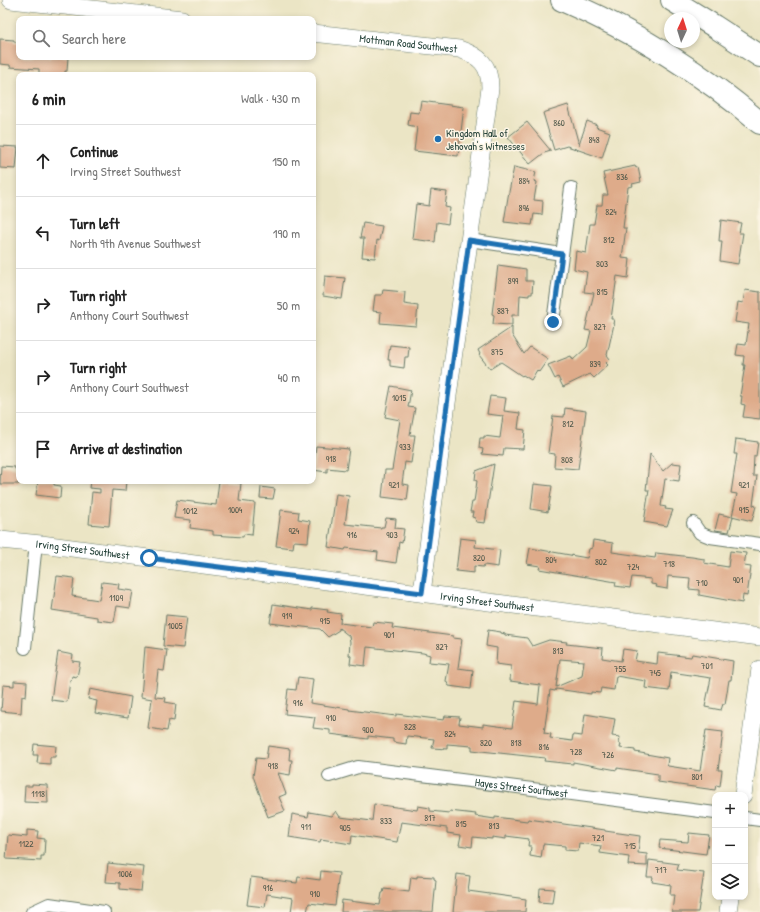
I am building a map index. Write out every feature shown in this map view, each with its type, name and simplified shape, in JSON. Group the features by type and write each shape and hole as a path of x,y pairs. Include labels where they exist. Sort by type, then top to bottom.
{"highway":[{"path":"562,0 587,10 671,57 711,84 760,123"},
{"path":"672,0 760,56"}],"street":[{"path":"11,0 155,16"},
{"name":"Mottman Road Southwest","path":"316,33 459,49 480,59 486,67 490,78 490,88 469,240"},
{"path":"553,322 571,188"},
{"path":"422,593 469,240 562,254"},
{"path":"693,523 700,533 710,537 760,544"},
{"name":"Irving Street Southwest","path":"0,540 36,543 760,637"},
{"path":"25,648 36,543"},
{"path":"743,792 760,669"},
{"name":"Hayes Street Southwest","path":"329,776 358,767 712,813"},
{"path":"748,818 760,820"},
{"path":"728,912 730,900"},
{"path":"32,912 49,904 104,912"}],"building":[{"path":"0,39 14,40 14,42 16,42 16,60 68,60 67,71 65,72 39,72 39,69 10,67 10,65 0,64"},
{"name":"Kingdom Hall of Jehovah's Witnesses","path":"421,101 464,107 458,156 414,151 417,127 408,125 410,112 419,113"},
{"path":"568,105 579,145 587,121 597,125 596,127 610,132 602,158 567,146 554,150 543,113"},
{"path":"527,122 551,151 544,153 530,164 508,137"},
{"path":"0,146 16,147 16,169 0,168"},
{"path":"635,166 636,168 638,167 641,182 632,184 633,186 628,187 623,228 626,228 622,258 630,259 628,278 617,276 611,319 614,319 614,324 607,355 610,359 606,363 608,365 594,378 590,374 563,387 558,377 555,379 548,365 571,356 573,360 587,347 591,331 585,330 594,293 584,292 587,272 574,269 576,251 586,253 590,224 594,224 597,205 602,205 603,195 608,195 603,173"},
{"path":"514,167 536,172 534,181 537,182 534,200 543,201 542,215 534,214 532,225 504,222"},
{"path":"431,190 447,192 445,207 450,208 448,224 437,222 435,242 412,239 416,204 429,206"},
{"path":"721,220 741,223 739,233 743,233 738,264 720,261 722,241 719,241"},
{"path":"363,223 382,226 379,241 377,240 375,258 362,257 364,238 360,238"},
{"path":"498,265 526,269 526,281 533,281 532,294 529,294 529,296 520,295 519,315 512,315 512,325 493,324 494,315 492,314"},
{"path":"325,276 345,278 342,299 323,296"},
{"path":"383,290 405,292 404,304 418,306 416,326 380,323 381,312 373,311 375,295 382,295"},
{"path":"745,290 760,292 760,419 743,417 745,405 741,404 742,396 740,396 745,365 743,365 744,356 736,355 738,344 746,345 749,324 735,322 738,302 743,303"},
{"path":"512,327 512,335 524,354 530,347 548,359 539,372 537,370 531,380 523,375 522,376 501,362 490,369 479,355 478,350"},
{"path":"390,345 409,347 408,357 405,357 404,368 390,366 390,360 388,360"},
{"path":"391,386 411,390 408,407 415,408 410,435 415,435 411,463 405,462 402,484 409,485 407,500 382,497 385,470 392,470 400,420 385,417"},
{"path":"490,396 506,398 504,411 520,413 518,429 525,430 523,449 504,448 503,456 482,454 483,449 479,448 480,438 484,438 484,436 500,438 503,416 487,414"},
{"path":"565,408 586,411 578,469 554,467 555,454 548,453 553,416 564,417"},
{"path":"736,439 758,442 756,456 754,456 753,476 757,476 753,505 756,506 752,521 732,516 737,494 731,493 737,454 734,454"},
{"path":"316,446 349,449 346,470 327,468 327,472 316,470"},
{"path":"650,454 663,471 672,463 681,464 679,481 665,479 661,506 666,507 665,509 673,510 667,526 644,522 649,490 646,490"},
{"path":"494,464 485,523 476,522 475,518 472,517 473,512 470,512 472,502 474,502 477,481 475,480 476,471"},
{"path":"1,466 15,467 16,484 0,484"},
{"path":"38,484 54,484 61,486 60,498 36,495"},
{"path":"90,484 126,484 125,491 112,490 109,526 89,524 92,492 100,493 100,489 89,488"},
{"path":"219,484 241,484 239,501 255,503 252,535 244,534 243,537 213,535 213,531 190,528 191,520 174,518 177,500 216,505"},
{"path":"534,484 552,486 548,512 531,509"},
{"path":"261,487 275,489 273,499 260,498"},
{"path":"336,494 349,496 345,524 381,528 384,527 386,518 396,519 395,528 404,529 402,543 399,542 396,563 377,560 378,552 346,548 345,550 328,547"},
{"path":"281,510 299,512 298,519 310,521 308,542 294,541 293,548 276,546"},
{"path":"719,514 733,517 729,532 715,530"},
{"path":"460,538 476,540 475,547 500,550 498,567 484,565 483,567 474,566 474,573 456,571"},
{"path":"593,540 613,543 612,552 655,558 656,553 692,557 704,559 704,563 728,567 730,551 746,553 744,566 751,567 747,596 743,595 742,603 699,595 699,590 689,589 690,578 668,576 667,589 656,587 657,585 651,584 651,579 632,577 630,588 615,586 616,582 539,569 540,566 527,564 530,548 587,558 589,549 592,548"},
{"path":"57,576 74,578 72,596 99,600 102,582 119,584 118,589 133,591 130,608 117,606 114,622 97,620 97,617 52,610"},
{"path":"273,604 312,610 312,608 328,610 327,612 341,614 340,623 372,627 373,622 393,624 392,628 453,636 453,638 462,639 458,668 473,670 471,689 449,686 446,681 449,664 429,662 430,655 423,653 367,647 365,666 350,664 351,656 349,655 349,636 339,628 339,630 328,637 320,629 270,623"},
{"path":"166,615 187,617 183,648 163,646"},
{"path":"488,630 501,632 505,635 527,638 532,646 549,640 567,642 566,644 603,648 602,658 621,661 623,649 637,651 635,661 657,664 658,653 691,657 692,654 733,661 731,680 729,680 725,704 723,704 721,710 705,707 711,678 671,672 669,691 645,688 646,681 616,676 614,690 601,688 600,693 591,692 591,694 556,689 555,691 550,690 544,733 551,734 550,738 572,741 573,735 582,736 585,714 615,719 612,736 620,737 620,748 668,758 668,766 700,771 706,730 723,732 718,770 722,770 720,786 716,785 715,790 658,782 658,774 617,768 617,770 573,762 573,764 544,761 545,758 472,750 472,746 447,744 447,749 432,748 434,739 407,736 406,744 393,742 393,739 368,736 368,739 330,734 330,730 313,728 315,717 285,714 288,689 296,690 298,677 313,679 310,703 396,716 396,714 444,720 445,716 460,717 459,724 483,727 483,724 512,728 516,701 538,704 540,685 510,681 511,666 496,664 497,648 486,646","holes":["560,659 584,661 582,676 556,687"]},
{"path":"145,647 167,650 164,671 158,670 155,697 166,698 165,702 176,704 174,721 169,720 167,731 148,728 152,699 141,697"},
{"path":"58,652 73,655 72,661 80,662 77,677 72,676 70,681 67,702 51,700"},
{"path":"14,681 27,682 26,697 22,696 21,713 1,711 3,685 14,686"},
{"path":"90,689 131,697 128,718 95,713 97,701 88,699"},
{"path":"34,744 56,746 55,757 50,757 50,764 37,763 38,755 33,755"},
{"path":"268,746 290,749 289,760 292,760 290,775 278,773 286,794 279,797 285,811 268,817 253,776 256,758 266,759"},
{"path":"32,784 47,785 48,803 24,802 25,786 32,786"},
{"path":"374,804 417,810 418,806 430,808 430,811 449,813 450,811 476,814 475,816 495,819 495,817 527,821 528,819 640,836 638,853 647,854 647,866 628,865 629,857 600,853 601,846 579,843 578,851 565,850 565,846 543,844 541,858 530,856 531,846 528,846 529,839 506,836 506,839 473,837 472,847 459,845 461,835 447,833 447,828 401,822 397,842 352,835 351,844 321,839 320,842 289,837 292,814 308,817 309,812 332,816 336,811 340,817 372,821"},
{"path":"27,830 38,831 37,838 45,839 44,856 41,856 41,861 6,859 8,835 27,837"},
{"path":"689,833 709,835 706,854 659,848 660,840 688,842"},
{"path":"649,860 679,864 677,870 704,873 698,912 672,912 674,895 670,895 671,885 652,882 653,877 647,877"},
{"path":"108,863 144,867 141,891 120,889 120,883 106,882"},
{"path":"321,871 339,873 335,906 309,903 307,912 291,912 293,898 267,894 265,907 247,905 251,877 297,883 298,877 320,880"},
{"path":"457,874 470,876 468,891 526,899 525,912 453,912"},
{"path":"417,876 434,877 436,880 433,912 341,912 342,900 380,905 384,889 409,892 411,877 417,878"},
{"path":"540,888 554,889 552,903 539,902"}],"place":[{"name":"Kingdom Hall of Jehovah's Witnesses","path":"438,139"}],"route":[{"path":"149,558 422,593 469,240 562,254 553,322"}]}
